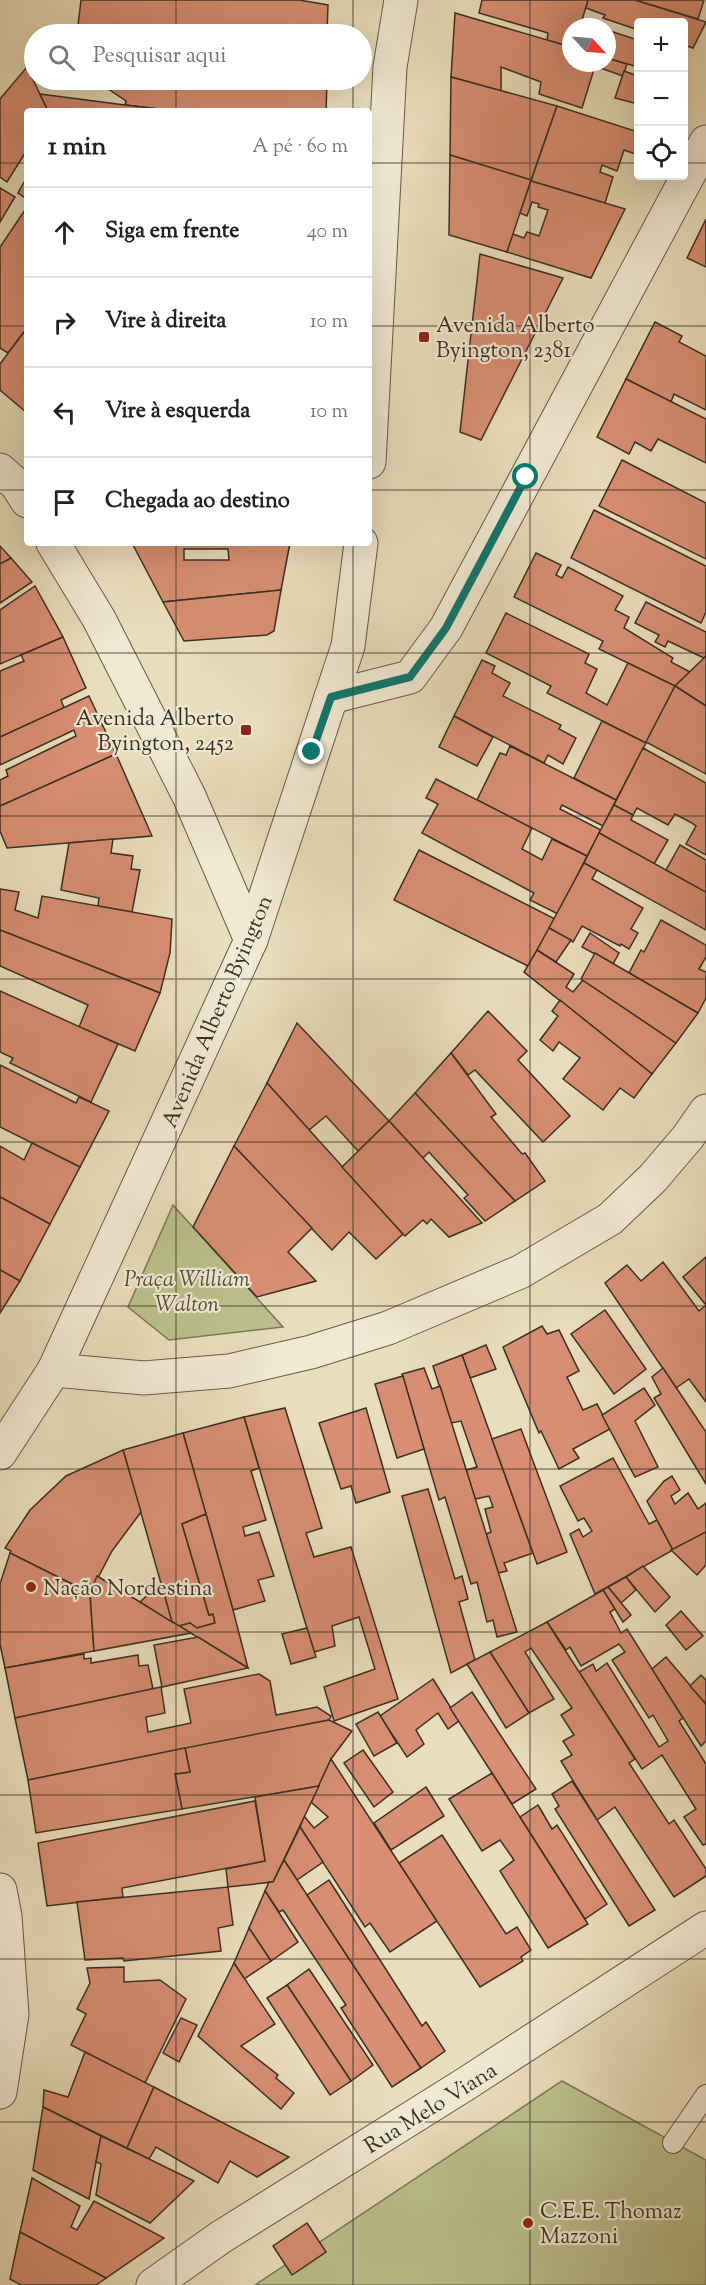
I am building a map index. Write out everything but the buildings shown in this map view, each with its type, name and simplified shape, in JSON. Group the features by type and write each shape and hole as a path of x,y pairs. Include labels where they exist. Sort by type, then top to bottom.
{"street":[{"path":"372,406 390,67 401,0"},
{"path":"331,697 410,677 446,628 706,142"},
{"path":"0,470 17,485 24,496"},
{"path":"55,546 99,619 189,796 251,940"},
{"name":"Avenida Alberto Byington","path":"0,1453 54,1370 251,940 348,646 361,546"},
{"path":"54,1370 144,1378 229,1371 311,1352 388,1328 520,1272 610,1219 653,1178 706,1112"},
{"path":"0,1890 5,1916 12,2014 0,2092"},
{"name":"Rua Melo Viana","path":"153,2285 221,2237 464,2085 706,1928"}],"lane":[{"path":"673,2143 706,2095"}],"green space":[{"name":"Praça William Walton","path":"173,1205 283,1327 169,1340 128,1307"},
{"name":"C.E.E. Thomaz Mazzoni","path":"562,2081 706,2160 706,2285 255,2285"}],"place":[{"name":"Avenida Alberto Byington, 2381","path":"424,337"},
{"name":"Avenida Alberto Byington, 2452","path":"246,730"},
{"name":"Nação Nordestina","path":"31,1587"},
{"name":"C.E.E. Thomaz Mazzoni","path":"528,2223"}],"route":[{"path":"312,752 331,697 410,677 446,628 526,477"}]}
